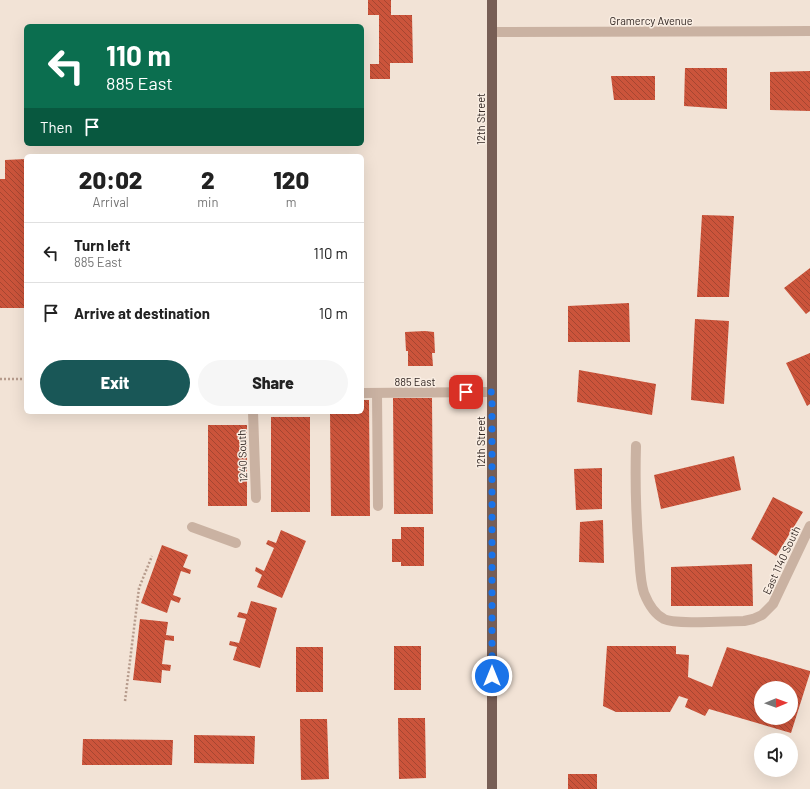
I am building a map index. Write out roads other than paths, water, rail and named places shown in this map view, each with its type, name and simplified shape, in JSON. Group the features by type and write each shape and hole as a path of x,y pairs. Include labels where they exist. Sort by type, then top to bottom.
{"main road":[{"name":"12th Street","path":"492,0 492,789"}],"street":[{"name":"Gramercy Avenue","path":"492,32 810,31"},
{"name":"885 East","path":"364,393 492,392"},
{"path":"377,393 378,506"},
{"name":"1240 South","path":"253,414 256,498"},
{"name":"East 1140 South","path":"636,446 637,537 644,592 654,612 665,619 676,621 744,621 753,620 762,615 774,604 810,526"},
{"path":"192,527 236,543"}]}
